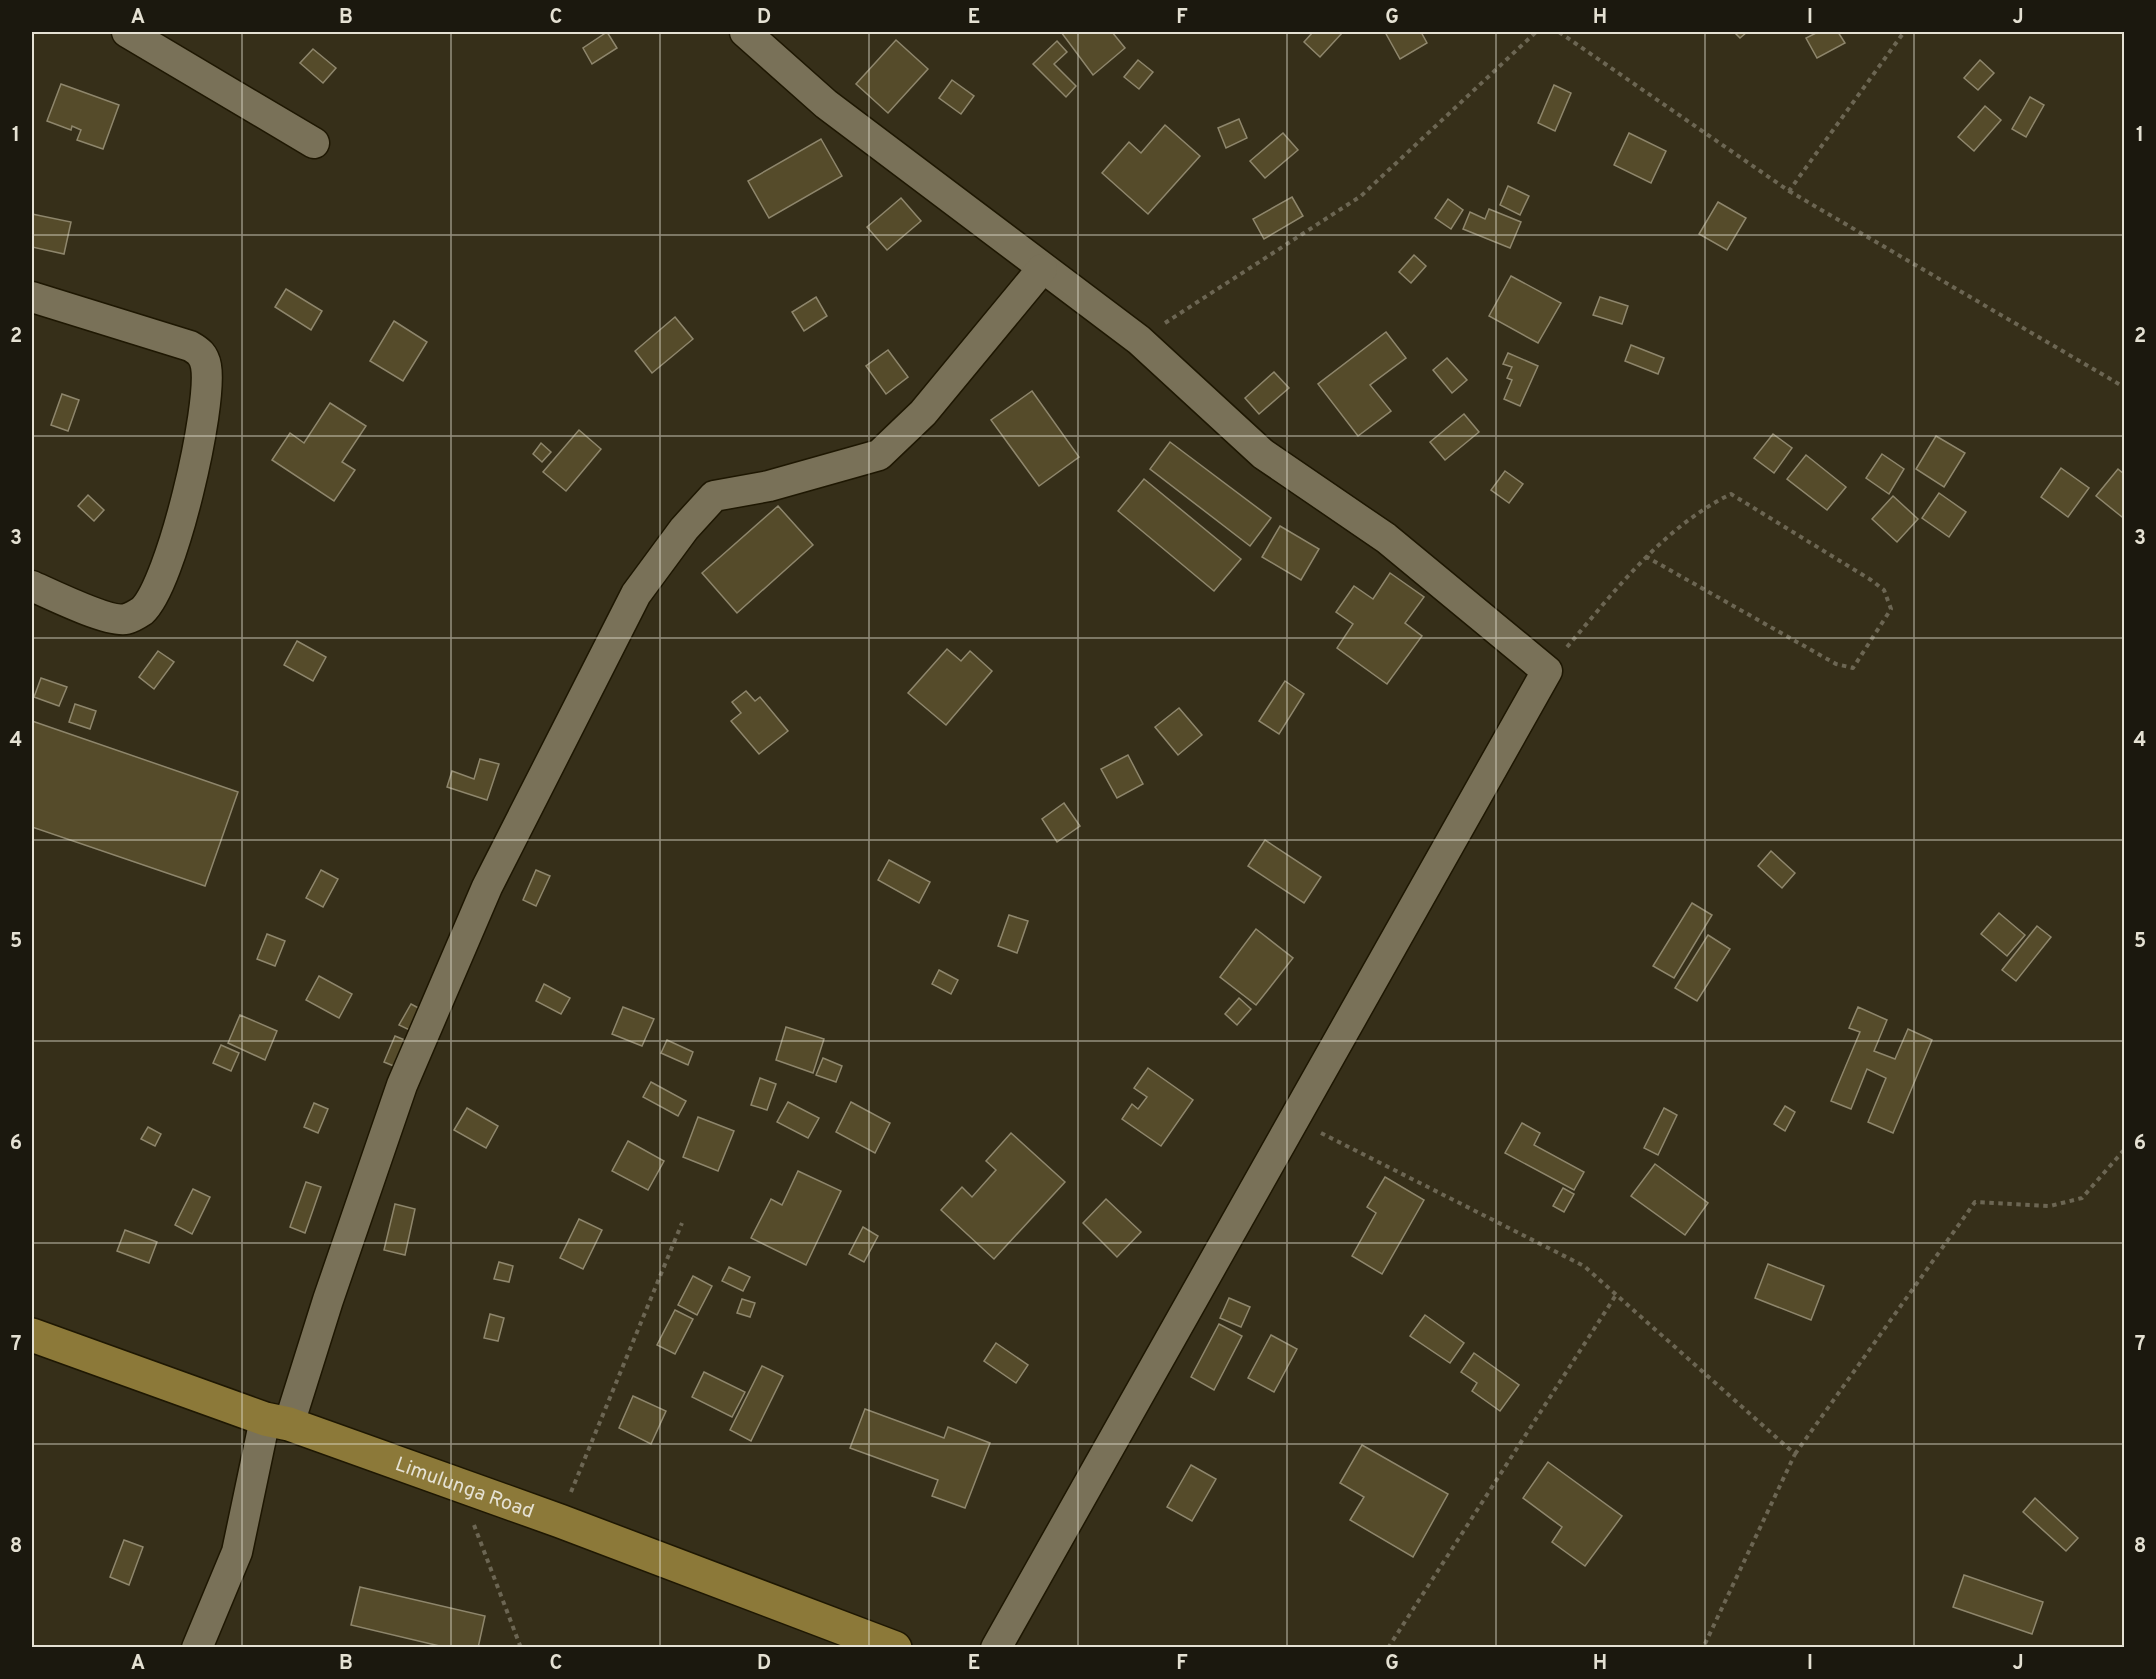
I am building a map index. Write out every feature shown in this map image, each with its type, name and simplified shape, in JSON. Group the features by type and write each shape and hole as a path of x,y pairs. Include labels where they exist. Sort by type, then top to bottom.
{"main road":[{"name":"Limulunga Road","path":"32,1335 560,1521 895,1647"}],"street":[{"path":"127,32 314,143"},
{"path":"745,32 826,104 1139,340 1263,454 1386,538 1546,671 996,1647"},
{"path":"197,1647 237,1552 277,1421 328,1300 402,1085 487,887 636,594 684,530 714,496 769,486 879,455 923,413 1042,268"},
{"path":"32,297 190,346 201,352 206,364 207,380 204,423 187,501 156,588 142,611 125,620 103,616 32,586"}],"path":[{"path":"1139,340 1361,196 1536,32"},
{"path":"1559,32 1790,191 2124,387"},
{"path":"1790,191 1904,32"},
{"path":"1546,671 1645,556 1714,502 1731,494 1871,580 1884,590 1891,609 1853,668 1836,664 1645,556"},
{"path":"1294,1119 1584,1266 1795,1454"},
{"path":"1703,1647 1795,1454 1975,1202 2050,1206 2082,1198 2124,1150"},
{"path":"560,1521 603,1409 682,1223"},
{"path":"1388,1647 1616,1295"},
{"path":"459,1485 521,1647"}],"building":[{"path":"607,32 617,48 592,64 583,48"},
{"path":"1061,32 1112,32 1125,48 1093,75"},
{"path":"1313,32 1343,32 1320,57 1304,42"},
{"path":"1385,32 1421,32 1427,43 1400,59"},
{"path":"1734,32 1747,32 1740,38"},
{"path":"1818,32 1838,32 1845,43 1817,58 1806,38"},
{"path":"896,40 928,69 888,113 856,84"},
{"path":"1057,41 1067,52 1054,64 1076,86 1066,97 1033,64"},
{"path":"313,49 336,68 323,83 300,63"},
{"path":"1138,60 1153,72 1139,89 1124,77"},
{"path":"1980,60 1994,73 1978,90 1964,78"},
{"path":"952,80 974,96 961,114 939,98"},
{"path":"61,84 119,105 103,149 77,140 81,130 72,126 71,130 47,121"},
{"path":"1554,85 1571,93 1555,131 1538,123"},
{"path":"2030,97 2044,105 2026,137 2012,129"},
{"path":"1985,106 2001,120 1974,151 1958,137"},
{"path":"1239,119 1247,138 1226,148 1218,128"},
{"path":"1165,125 1200,156 1148,214 1102,173 1129,142 1141,153"},
{"path":"1283,133 1298,150 1265,178 1250,161"},
{"path":"1629,133 1666,151 1651,183 1614,165"},
{"path":"821,139 842,176 769,218 748,181"},
{"path":"1508,186 1529,196 1520,215 1500,205"},
{"path":"1292,197 1303,216 1264,239 1253,219"},
{"path":"901,198 921,221 887,250 867,227"},
{"path":"1448,199 1463,210 1451,229 1435,218"},
{"path":"1718,202 1746,218 1727,250 1699,234"},
{"path":"1489,209 1521,222 1510,248 1463,229 1470,212 1485,219"},
{"path":"32,214 71,222 64,254 32,247"},
{"path":"1414,255 1426,266 1411,283 1399,272"},
{"path":"1511,276 1561,303 1538,343 1489,316"},
{"path":"286,289 322,311 311,330 275,307"},
{"path":"816,297 827,316 804,331 792,312"},
{"path":"1600,297 1628,306 1622,324 1593,315"},
{"path":"675,317 693,339 652,373 635,351"},
{"path":"394,321 427,342 403,381 370,361"},
{"path":"1386,332 1406,358 1370,385 1391,411 1358,436 1318,384"},
{"path":"1631,345 1664,358 1658,374 1625,361"},
{"path":"888,350 908,377 886,394 866,366"},
{"path":"1508,353 1538,366 1520,406 1504,399 1512,380 1507,378 1512,367 1503,364"},
{"path":"1447,358 1467,380 1452,393 1433,370"},
{"path":"1274,372 1289,388 1259,414 1245,398"},
{"path":"1032,391 1079,457 1039,486 991,420"},
{"path":"62,394 79,400 68,431 51,425"},
{"path":"330,403 366,426 342,462 355,470 334,501 272,460 290,433 304,443"},
{"path":"1464,414 1479,432 1445,460 1430,442"},
{"path":"579,430 601,449 566,491 543,472"},
{"path":"1773,434 1792,448 1774,473 1754,458"},
{"path":"1936,436 1965,453 1944,487 1916,469"},
{"path":"1170,442 1271,518 1250,546 1150,469"},
{"path":"541,443 551,452 542,462 533,454"},
{"path":"1882,454 1904,469 1889,494 1866,478"},
{"path":"1806,455 1846,487 1827,510 1787,479"},
{"path":"2061,468 2089,488 2068,517 2041,497"},
{"path":"2118,469 2124,474 2124,514 2122,517 2096,496"},
{"path":"1505,471 1523,484 1509,503 1491,490"},
{"path":"1144,479 1241,559 1214,591 1118,511"},
{"path":"1939,493 1966,512 1949,537 1922,518"},
{"path":"88,495 104,510 94,521 78,506"},
{"path":"1893,496 1918,519 1897,542 1872,519"},
{"path":"778,506 813,545 737,613 702,573"},
{"path":"1280,526 1319,549 1301,580 1262,557"},
{"path":"1390,573 1424,597 1405,623 1422,636 1387,684 1337,648 1353,624 1336,612 1354,586 1373,599"},
{"path":"297,641 326,657 313,681 284,665"},
{"path":"947,649 961,661 970,651 992,671 946,725 908,693"},
{"path":"158,651 174,662 154,689 139,677"},
{"path":"41,678 67,687 59,706 34,697"},
{"path":"1285,681 1304,694 1279,734 1259,721"},
{"path":"746,691 755,701 760,697 788,731 759,754 731,721 741,713 732,702"},
{"path":"75,704 96,711 90,729 69,722"},
{"path":"1179,708 1202,735 1178,755 1155,727"},
{"path":"32,721 238,792 205,886 32,827"},
{"path":"1128,755 1143,784 1117,798 1101,769"},
{"path":"480,759 499,764 487,800 447,787 452,771 474,779"},
{"path":"1064,803 1080,826 1057,842 1042,819"},
{"path":"1265,840 1321,877 1304,903 1248,866"},
{"path":"1771,851 1795,873 1782,888 1758,866"},
{"path":"889,860 930,882 919,903 878,880"},
{"path":"321,870 338,879 323,907 306,898"},
{"path":"536,870 550,876 536,906 523,900"},
{"path":"1692,903 1712,915 1674,978 1653,966"},
{"path":"1999,913 2025,935 2007,956 1981,934"},
{"path":"1009,915 1028,921 1017,953 998,946"},
{"path":"2037,926 2051,937 2016,981 2002,970"},
{"path":"1256,929 1293,958 1256,1005 1220,977"},
{"path":"267,934 285,941 275,966 257,959"},
{"path":"1708,935 1730,949 1697,1001 1675,988"},
{"path":"939,970 958,980 951,994 932,984"},
{"path":"319,976 352,994 339,1018 306,1000"},
{"path":"544,984 570,998 561,1014 536,1001"},
{"path":"1239,998 1251,1009 1237,1025 1225,1014"},
{"path":"411,1004 426,1012 416,1033 399,1025"},
{"path":"623,1007 654,1019 642,1046 612,1034"},
{"path":"1858,1007 1887,1020 1874,1051 1895,1059 1908,1029 1932,1040 1893,1133 1868,1122 1886,1078 1867,1069 1851,1109 1831,1101 1860,1032 1849,1028"},
{"path":"240,1015 277,1031 265,1060 228,1043"},
{"path":"786,1027 824,1039 813,1073 776,1060"},
{"path":"395,1036 412,1043 401,1069 384,1062"},
{"path":"667,1040 693,1052 688,1065 661,1053"},
{"path":"221,1045 239,1053 231,1071 213,1063"},
{"path":"823,1058 842,1066 836,1082 816,1075"},
{"path":"1148,1068 1193,1100 1161,1146 1122,1119 1132,1104 1138,1109 1147,1097 1134,1088"},
{"path":"760,1078 776,1084 767,1110 751,1105"},
{"path":"651,1082 686,1101 678,1116 643,1097"},
{"path":"788,1102 819,1118 808,1138 777,1122"},
{"path":"851,1102 890,1123 875,1153 836,1132"},
{"path":"314,1103 328,1109 318,1133 304,1127"},
{"path":"1785,1106 1795,1112 1785,1131 1774,1124"},
{"path":"467,1108 498,1126 486,1148 454,1130"},
{"path":"1664,1108 1677,1115 1658,1155 1644,1148"},
{"path":"698,1117 734,1131 718,1171 683,1157"},
{"path":"1522,1123 1540,1133 1534,1145 1584,1172 1574,1190 1505,1153"},
{"path":"148,1127 161,1134 155,1146 141,1139"},
{"path":"1011,1133 1065,1182 994,1259 941,1210 962,1187 972,1197 996,1170 986,1161"},
{"path":"628,1141 664,1161 648,1190 612,1171"},
{"path":"1655,1164 1708,1203 1685,1235 1631,1196"},
{"path":"798,1171 841,1191 806,1265 751,1238 771,1199 782,1205"},
{"path":"1385,1177 1424,1200 1382,1274 1352,1256 1376,1213 1367,1207"},
{"path":"306,1182 321,1187 305,1233 290,1227"},
{"path":"1563,1188 1574,1194 1564,1212 1553,1206"},
{"path":"193,1189 210,1197 192,1234 175,1225"},
{"path":"1106,1199 1141,1232 1117,1257 1083,1223"},
{"path":"395,1204 415,1209 405,1255 384,1250"},
{"path":"579,1219 602,1230 583,1269 560,1258"},
{"path":"863,1227 878,1236 864,1262 849,1254"},
{"path":"125,1230 157,1242 149,1263 117,1251"},
{"path":"499,1262 513,1266 509,1282 494,1279"},
{"path":"1768,1264 1824,1286 1811,1320 1755,1298"},
{"path":"729,1267 750,1277 743,1291 722,1281"},
{"path":"693,1276 712,1286 697,1315 678,1305"},
{"path":"1229,1298 1250,1307 1241,1327 1220,1318"},
{"path":"742,1299 755,1303 750,1317 737,1313"},
{"path":"675,1310 693,1319 675,1354 657,1345"},
{"path":"490,1314 504,1318 498,1341 484,1338"},
{"path":"1425,1315 1464,1343 1450,1363 1410,1336"},
{"path":"1219,1324 1242,1336 1214,1390 1191,1377"},
{"path":"1271,1335 1297,1349 1274,1392 1248,1378"},
{"path":"996,1343 1028,1365 1016,1383 984,1361"},
{"path":"1474,1353 1519,1385 1500,1411 1472,1391 1477,1383 1461,1372"},
{"path":"762,1366 783,1376 751,1441 730,1430"},
{"path":"704,1372 745,1392 732,1417 692,1397"},
{"path":"633,1396 666,1411 651,1444 619,1428"},
{"path":"865,1409 944,1438 948,1427 990,1443 965,1508 932,1496 938,1480 850,1448"},
{"path":"1362,1445 1448,1494 1413,1557 1350,1520 1364,1497 1340,1483"},
{"path":"1548,1462 1622,1516 1585,1566 1552,1542 1562,1527 1523,1498"},
{"path":"1191,1465 1216,1479 1192,1521 1167,1507"},
{"path":"2035,1498 2078,1538 2066,1551 2023,1512"},
{"path":"124,1540 143,1547 129,1585 110,1577"},
{"path":"1964,1575 2043,1602 2032,1634 1953,1607"},
{"path":"360,1587 485,1616 478,1648 448,1648 351,1625"}]}
